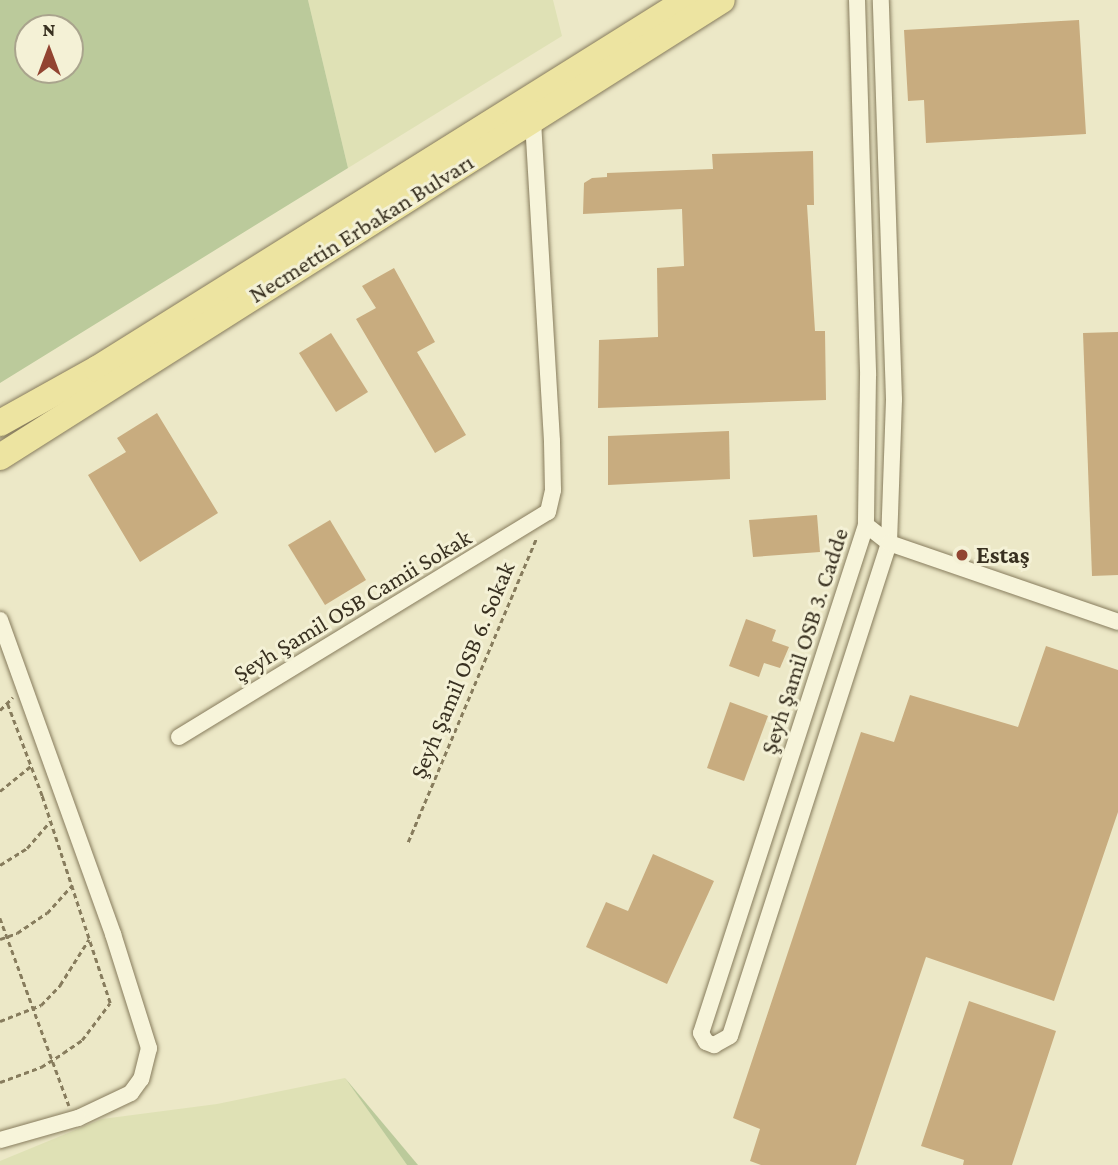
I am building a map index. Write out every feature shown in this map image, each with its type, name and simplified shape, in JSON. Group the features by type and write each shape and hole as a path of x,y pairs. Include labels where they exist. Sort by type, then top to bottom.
{"main road":[{"name":"Necmettin Erbakan Bulvarı","path":"0,423 97,369 687,0"},
{"name":"Necmettin Erbakan Bulvarı","path":"0,457 722,0"}],"street":[{"name":"Şeyh Şamil OSB 3. Cadde","path":"857,0 868,376 866,526 701,1033 706,1042 715,1045 730,1036 889,543"},
{"path":"881,0 894,399 889,543"},
{"path":"533,119 552,441 553,489 548,512"},
{"name":"Şeyh Şamil OSB Camii Sokak","path":"179,737 548,512"},
{"path":"866,526 889,543 1118,622"},
{"path":"0,620 121,957 149,1048 141,1079 131,1093 75,1118 0,1140"}],"path":[{"name":"Şeyh Şamil OSB 6. Sokak","path":"408,842 548,512"},
{"path":"0,1082 15,1079 52,1060 82,1040 110,1003 90,937 7,703"},
{"path":"0,791 31,766"},
{"path":"0,865 27,848 50,821"},
{"path":"0,939 47,913 72,885"},
{"path":"0,918 75,1118"},
{"path":"0,1021 33,1008 60,985 90,937"}],"green space":[{"path":"0,0 308,0 348,168 0,383"},
{"path":"308,0 553,0 562,36 348,168"},
{"path":"345,1078 407,1165 0,1165 0,1161 102,1119 217,1104"},
{"path":"345,1078 418,1165 407,1165"}],"building":[{"path":"1079,20 1086,134 926,143 924,100 908,101 904,30"},
{"path":"813,151 814,205 807,205 815,331 825,331 826,400 598,408 599,340 658,337 657,268 684,266 682,209 583,214 584,183 592,178 607,177 607,173 713,169 712,154"},
{"path":"394,268 435,342 417,352 466,435 435,453 356,319 376,308 362,286"},
{"path":"1118,332 1118,575 1092,576 1083,333"},
{"path":"331,333 368,392 336,412 299,353"},
{"path":"157,413 218,513 140,562 88,475 126,452 117,438"},
{"path":"729,431 730,479 608,485 608,436"},
{"path":"817,515 820,552 753,557 749,520"},
{"path":"330,520 366,580 325,605 288,545"},
{"path":"746,619 776,630 772,641 789,647 780,668 764,663 759,677 729,666"},
{"path":"1046,646 1118,670 1118,812 1054,1001 926,957 856,1165 761,1165 750,1161 760,1129 733,1118 861,732 894,742 910,695 1018,727"},
{"path":"730,702 768,716 744,781 707,768"},
{"path":"653,854 714,881 667,984 586,947 606,902 628,911"},
{"path":"969,1001 1056,1031 1012,1165 963,1165 964,1160 921,1146"}],"place":[{"name":"Estaş","path":"962,555"}]}
